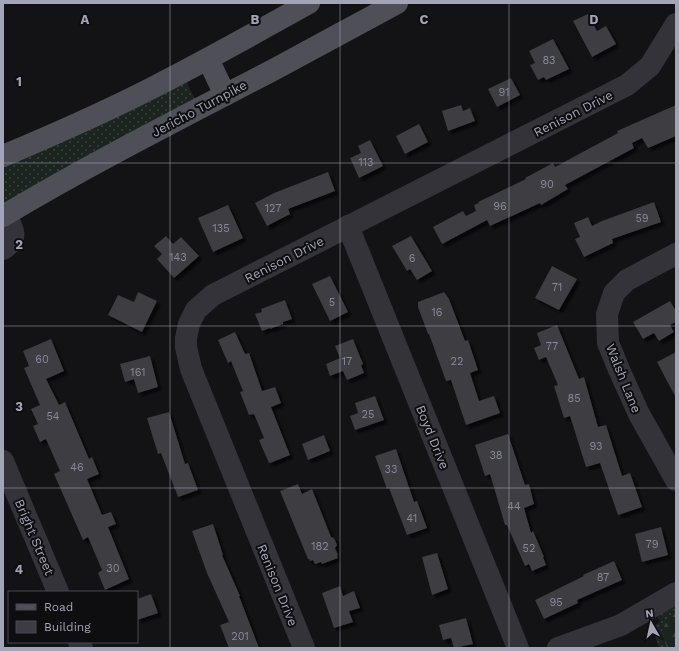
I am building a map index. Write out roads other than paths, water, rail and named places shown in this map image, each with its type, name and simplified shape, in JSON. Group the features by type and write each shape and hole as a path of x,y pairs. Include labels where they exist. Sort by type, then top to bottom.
{"main road":[{"path":"3,156 120,104 208,59 309,3"},
{"name":"Jericho Turnpike","path":"4,215 100,161 397,3"},
{"path":"208,59 225,95"}],"street":[{"name":"Renison Drive","path":"304,648 192,369 186,347 186,338 189,324 196,310 213,295 627,85 650,66 676,24"},
{"path":"3,249 10,245 13,239 13,229 4,215"},
{"name":"Boyd Drive","path":"348,226 518,648"},
{"name":"Walsh Lane","path":"676,254 627,280 614,293 607,314 608,343 620,372 639,414 676,480"},
{"name":"Bright Street","path":"3,461 58,591"},
{"path":"558,648 621,625 676,593"}]}
